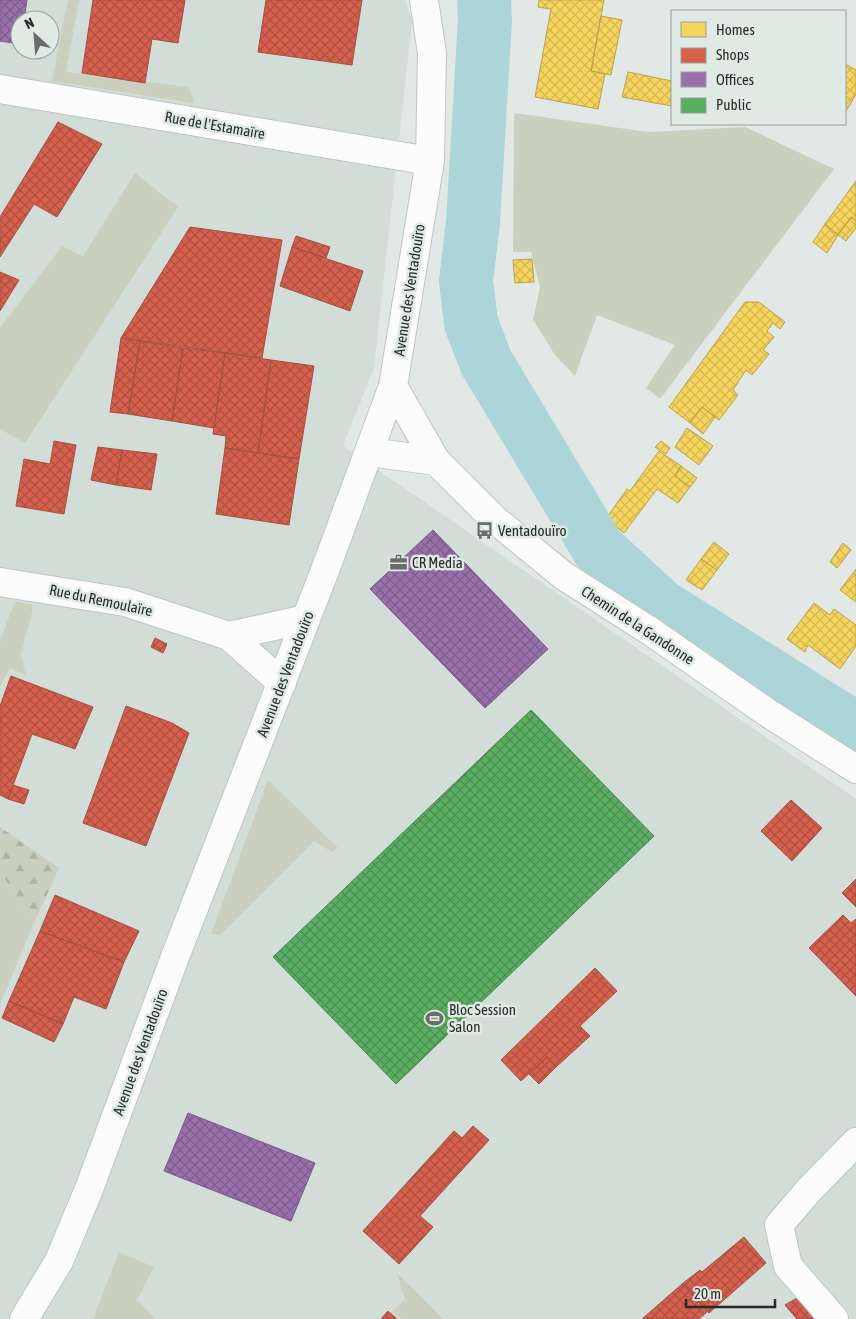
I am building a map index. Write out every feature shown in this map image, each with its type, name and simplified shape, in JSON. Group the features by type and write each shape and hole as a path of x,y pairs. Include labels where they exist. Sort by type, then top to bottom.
{"street":[{"name":"Avenue des Ventadouïro","path":"24,1319 59,1261 90,1189 175,957 282,683 393,386 430,161 432,53 424,0"},
{"name":"Rue de l'Estamaïre","path":"0,89 430,161"},
{"name":"Chemin de la Gandonne","path":"393,386 436,461 494,520 564,576 650,630 768,714 856,768"},
{"path":"369,452 436,461"},
{"name":"Rue du Remoulaïre","path":"0,582 125,602 229,636 282,683"},
{"path":"229,636 306,619"},
{"path":"834,1319 788,1266 779,1225 809,1190 856,1142"}],"shaded area":[{"path":"0,0 405,0 412,21 374,368 343,446 856,799 856,1319 0,1319"}],"green space":[{"path":"68,0 79,0 66,72 189,87 194,103 52,81 56,60 60,60 60,40"},
{"path":"514,113 648,132 745,127 834,169 660,399 646,388 675,345 597,315 575,376 555,355 533,320 540,287 531,252 513,252"},
{"path":"135,173 178,207 25,443 0,429 0,328 62,246 83,256"},
{"path":"15,601 32,605 32,612 21,655 26,676 10,668 0,686 0,641"},
{"path":"268,780 338,848 332,852 314,841 220,935 211,934"},
{"path":"0,827 59,868 35,921 0,872"},
{"path":"0,872 35,921 0,1004"},
{"path":"119,1252 154,1267 137,1300 155,1319 93,1319"},
{"path":"397,1273 443,1319 401,1319 392,1311 405,1300"}],"building: Homes":[{"path":"539,0 604,0 591,71 605,74 598,109 535,97 551,9 538,7"},
{"path":"601,16 622,20 611,75 591,71"},
{"path":"846,65 856,70 856,94 846,111"},
{"path":"628,72 671,81 671,106 622,97"},
{"path":"856,181 856,221 851,217 838,235 825,224"},
{"path":"851,217 856,221 856,228 846,241 838,235"},
{"path":"825,224 838,235 827,253 813,242"},
{"path":"532,259 534,282 515,283 513,260"},
{"path":"745,302 759,302 785,322 780,329 773,323 767,331 774,337 763,350 769,354 752,375 746,370 733,390 738,395 719,420 702,407 690,423 669,407"},
{"path":"702,407 715,417 703,434 690,423"},
{"path":"687,428 713,446 699,465 675,447"},
{"path":"661,441 670,448 666,454 655,447"},
{"path":"659,451 681,466 675,476 690,487 678,503 657,489 624,533 606,519 627,489 630,491"},
{"path":"681,466 697,478 690,487 675,476"},
{"path":"714,542 729,554 717,570 701,559"},
{"path":"843,543 851,550 837,568 830,562"},
{"path":"701,559 717,570 702,590 686,580"},
{"path":"856,569 856,602 840,590"},
{"path":"814,603 830,615 834,609 856,625 856,646 840,669 808,645 805,652 787,639"}],"building: Shops":[{"path":"93,0 185,0 178,43 152,39 145,83 82,73"},
{"path":"266,0 362,0 352,65 258,52"},
{"path":"58,122 102,144 57,217 34,204 0,257 0,217"},
{"path":"190,227 282,240 262,358 121,338"},
{"path":"296,236 330,247 326,258 292,247"},
{"path":"292,247 363,271 350,311 280,286"},
{"path":"0,272 19,280 0,311"},
{"path":"121,338 140,341 128,414 110,412"},
{"path":"140,341 183,348 172,421 128,414"},
{"path":"183,348 225,353 214,428 172,421"},
{"path":"225,353 271,360 258,453 225,448 226,436 213,434"},
{"path":"271,360 314,366 299,459 258,453"},
{"path":"54,441 76,445 64,514 16,506 24,459 50,464"},
{"path":"98,447 122,450 116,485 91,480"},
{"path":"225,448 299,459 289,525 216,514"},
{"path":"122,450 157,454 151,490 116,485"},
{"path":"155,638 167,644 163,653 151,647"},
{"path":"11,676 93,707 75,749 32,734 8,799 0,795 0,706"},
{"path":"126,706 172,723 189,733 146,846 83,823"},
{"path":"13,785 29,790 24,804 8,799"},
{"path":"791,800 822,828 792,861 761,831"},
{"path":"856,879 856,907 842,893"},
{"path":"55,895 139,931 124,962 40,931"},
{"path":"843,915 851,923 856,919 856,996 809,948"},
{"path":"40,931 124,962 106,1009 74,997 63,1024 9,1001"},
{"path":"595,968 617,991 580,1026 590,1036 556,1067 547,1057 521,1081 501,1060"},
{"path":"9,1001 63,1024 54,1042 2,1018"},
{"path":"547,1057 556,1067 539,1084 529,1074"},
{"path":"473,1126 489,1140 420,1216 433,1227 399,1264 363,1231 454,1131 462,1138"},
{"path":"744,1237 766,1263 709,1313 682,1284 700,1270 702,1272"},
{"path":"682,1284 708,1311 699,1319 642,1319"},
{"path":"797,1298 814,1319 797,1319 785,1305"},
{"path":"388,1311 397,1319 381,1319"}],"building: Offices":[{"path":"0,0 27,0 26,10 10,10 10,42 0,41"},
{"path":"433,530 548,649 485,708 370,589"},
{"path":"188,1113 315,1163 291,1221 164,1171"}],"building: Public":[{"path":"531,710 654,836 396,1084 273,957"}],"waterway":[{"path":"484,0 485,20 473,222 466,281 471,323 486,362 598,548 661,606 856,729"}],"place":[{"name":"Ventadouïro","path":"484,530"},
{"name":"CR Media","path":"398,562"},
{"name":"Bloc Session Salon","path":"435,1018"}]}
